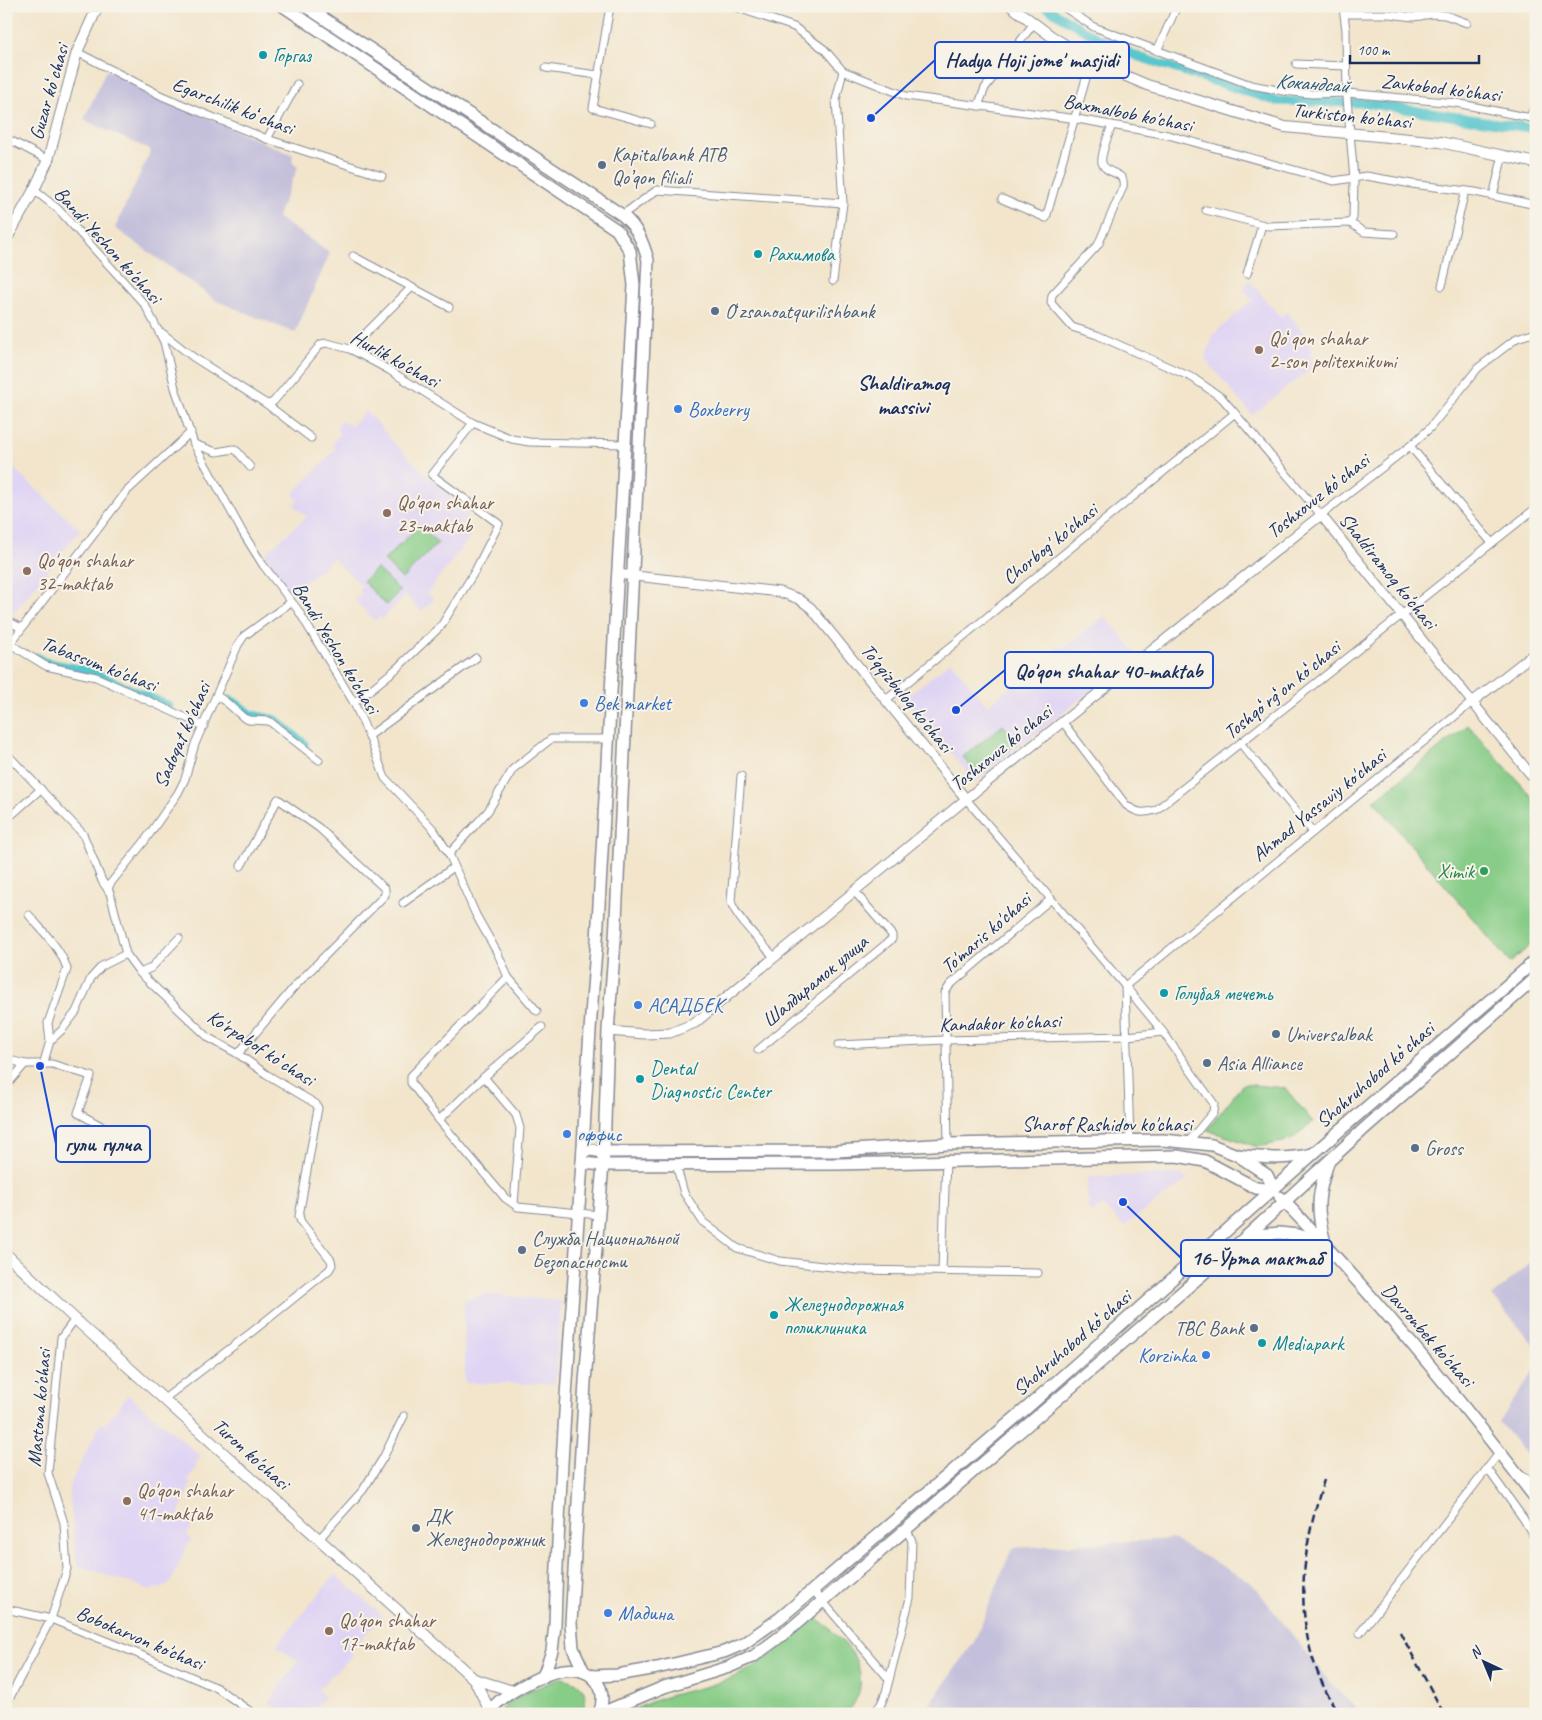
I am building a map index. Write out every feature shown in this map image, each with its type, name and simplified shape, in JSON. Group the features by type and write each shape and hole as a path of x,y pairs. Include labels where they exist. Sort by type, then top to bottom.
{"main road":[{"name":"Guzar koʻchasi","path":"6,240 34,190 48,160 77,52 98,6"},
{"path":"283,6 617,230 630,251 634,285 597,940 584,1096 583,1149 564,1428 555,1625 552,1651 537,1680"},
{"path":"305,6 622,215 640,236 648,260 615,940 608,1031 604,1152 585,1382 571,1623 573,1648 588,1674 598,1684 603,1693 603,1704 599,1714"},
{"name":"Turkiston ko'chasi","path":"1011,6 1091,61 1147,85 1285,127 1440,142 1536,163"},
{"name":"Shohruhobod koʻchasi","path":"489,1712 496,1703 513,1690 563,1670 588,1674 617,1675 657,1668 724,1652 743,1644 780,1618 1029,1406 1314,1153 1536,960"},
{"name":"Shohruhobod koʻchasi","path":"599,1714 664,1687 729,1667 754,1656 789,1630 1247,1236 1536,978"},
{"name":"Sharof Rashidov ko'chasi","path":"583,1149 604,1152 837,1151 948,1144 1130,1140 1189,1141 1212,1145 1237,1155 1267,1175 1274,1190"},
{"path":"1025,1142 1026,1159"},
{"path":"1237,1155 1273,1159 1294,1158 1314,1153"},
{"name":"Sharof Rashidov ko'chasi","path":"582,1163 603,1165 838,1164 1176,1156 1205,1161 1256,1188 1274,1190"},
{"path":"1326,1244 1319,1221 1318,1204 1322,1182 1329,1161"},
{"name":"Davronbek ko'chasi","path":"1274,1190 1326,1244 1478,1423 1536,1499"},
{"path":"1247,1236 1279,1233 1298,1235 1326,1244"},
{"name":"Turon ko'chasi","path":"6,1254 75,1319 474,1679 489,1712"},
{"name":"Turon ko'chasi","path":"474,1679 513,1690"}],"street":[{"path":"610,6 593,108 651,124"},
{"name":"Baxmalbob ko'chasi","path":"732,6 794,27 824,48 843,71 906,96 1073,118 1168,135 1334,181 1366,176 1465,191 1536,205"},
{"name":"Zavkobod ko'chasi","path":"1062,6 1094,27 1259,86 1283,91 1456,103 1533,118 1536,103"},
{"path":"1157,51 1177,6"},
{"path":"1420,6 1420,16"},
{"path":"1350,223 1353,218 1354,179 1348,113 1343,10 1413,17 1432,14 1444,15 1467,24"},
{"path":"978,106 985,88 1034,23"},
{"name":"Egarchilik koʻchasi","path":"77,52 162,96 267,139 382,176"},
{"path":"1002,199 1046,218 1073,118 1091,61"},
{"path":"1296,64 1346,66"},
{"path":"546,68 598,75"},
{"path":"833,281 843,203 836,100 843,71"},
{"path":"267,139 297,84"},
{"name":"Shaldiramoq ko'chasi","path":"1112,125 1102,158 1102,165 1122,178 1124,181 1123,187 1098,245 1052,295 1052,303 1072,327 1096,335 1193,378 1222,398 1321,515 1536,782"},
{"path":"6,138 48,160"},
{"path":"1494,196 1503,155"},
{"name":"Bandi Yeshon ko'chasi","path":"34,190 58,209 145,305 161,332 175,388 194,444 243,533 263,564 298,610 354,703 369,736 384,778 434,830 449,854 508,978 537,1011"},
{"path":"622,215 657,190 843,203"},
{"path":"1442,286 1465,191"},
{"path":"1206,210 1268,226 1350,223 1364,232 1394,234"},
{"path":"1247,274 1262,225"},
{"path":"353,256 449,307"},
{"path":"350,349 411,288"},
{"path":"161,332 193,358 265,403 311,438"},
{"name":"Toshxovuz koʻchasi","path":"608,1031 670,1034 695,1023 1062,721 1410,446 1430,428 1478,368 1518,338 1536,332"},
{"name":"Hurlik ko'chasi","path":"265,403 270,404 274,401 323,343 350,349 389,370 473,423 512,439 529,442 625,444"},
{"name":"Chorbog' ko'chasi","path":"886,700 1235,413"},
{"path":"354,703 396,669 441,626 475,571 499,524 432,475 473,423"},
{"path":"8,647 127,491 191,432"},
{"path":"194,444 216,452 234,449 250,467"},
{"path":"1410,446 1492,543"},
{"name":"Toshqoʻrgʻon koʻchasi","path":"1062,721 1126,805 1134,812 1146,814 1156,810 1536,508"},
{"name":"To'qqizbuloq ko'chasi","path":"617,574 780,592 799,599 811,608 966,799 1163,1032 1214,1104 1213,1112 1189,1141"},
{"name":"Sadoqat ko'chasi","path":"108,890 110,884 144,842 178,793 185,779 195,744 244,636 291,602"},
{"path":"6,620 21,628"},
{"name":"Tabassum ko'chasi","path":"8,647 46,666 96,677 204,726"},
{"name":"Ahmad Yassaviy ko'chasi","path":"1125,986 1536,652"},
{"path":"369,736 476,658"},
{"path":"217,696 244,718 269,722 319,760"},
{"path":"449,854 488,811 513,769 551,739 608,739"},
{"path":"1241,744 1313,832"},
{"name":"Ko'rpabof koʻchasi","path":"6,753 83,834 102,881 110,893 126,954 140,973 209,1038 238,1054 317,1106 299,1216 301,1222 331,1260 332,1265 329,1270 254,1331 164,1399"},
{"path":"741,776 731,901 732,906 743,922 774,958"},
{"path":"6,820 41,790"},
{"path":"238,1054 294,987 385,895 385,889 325,833 278,798 241,866"},
{"path":"403,903 454,866"},
{"name":"Шалдирамок улица","path":"758,1050 893,937 854,891"},
{"name":"To'maris ko'chasi","path":"948,1144 945,993 947,989 1051,899"},
{"path":"29,915 64,960 67,969 48,1023 50,1042 43,1065"},
{"path":"140,973 151,968 180,938"},
{"path":"50,1042 76,1012 90,978 102,966 126,954"},
{"path":"508,978 411,1076 411,1083 438,1120 506,1198 514,1204 524,1208 599,1215"},
{"path":"1125,986 1130,1140"},
{"path":"438,1120 542,1027"},
{"name":"Kandakor ko'chasi","path":"838,1045 945,1040 1127,1036 1163,1032"},
{"path":"6,1059 25,1064 52,1064 91,1076 78,1113 121,1137"},
{"path":"6,1086 25,1064"},
{"path":"484,1077 516,1115 520,1128 514,1204"},
{"path":"942,1270 946,1160"},
{"path":"676,1164 684,1193 703,1222 737,1248 780,1261 858,1270 1038,1273"},
{"name":"Mastona ko'chasi","path":"6,1705 51,1619 67,1569 64,1523 48,1473 61,1338 75,1319"},
{"path":"319,1539 363,1490 383,1458 404,1416"},
{"path":"1360,1633 1500,1452"},
{"path":"1487,1468 1523,1518 1536,1540"},
{"path":"1516,1472 1536,1484"},
{"path":"873,1714 881,1704 889,1679 910,1598 912,1541 906,1528"},
{"path":"813,1590 889,1679"},
{"name":"Bobokarvon ko'chasi","path":"6,1609 51,1619 136,1653 217,1688 254,1714"}],"shaded area":[{"path":"106,70 175,104 293,155 292,161 298,167 277,217 330,253 295,333 217,301 115,228 151,150 84,120"},
{"name":"Qoʻqon shahar 2-son politexnikumi","path":"1249,280 1280,317 1287,312 1311,342 1312,368 1252,415 1205,359 1214,334 1252,300 1244,289"},
{"name":"Qo'qon shahar 23-maktab","path":"366,411 423,472 472,510 460,527 471,536 427,593 434,599 422,611 406,596 382,619 379,617 375,621 355,600 362,594 359,590 362,586 333,558 291,594 265,553 307,517 294,505 298,500 293,494 336,449 332,445 340,433 336,429 341,421 352,426"},
{"name":"Qo'qon shahar 32-maktab","path":"6,461 80,530 11,616 6,612"},
{"path":"1105,616 1137,654 975,782 905,698 951,661 987,706 1061,645 1063,649"},
{"path":"1181,1174 1187,1180 1124,1226 1102,1205 1092,1213 1088,1208 1088,1177"},
{"path":"1536,1258 1536,1347 1492,1296"},
{"path":"484,1294 561,1301 555,1384 465,1383 464,1300"},
{"path":"1536,1368 1536,1466 1499,1422"},
{"name":"Qo'qon shahar 41-maktab","path":"128,1395 201,1456 195,1464 197,1467 187,1481 191,1483 178,1516 193,1522 187,1536 191,1538 170,1583 161,1589 155,1587 153,1591 77,1565 69,1487 101,1423 105,1425"},
{"path":"1172,1539 1251,1582 1331,1684 1362,1714 923,1714 974,1642 1012,1548"},
{"name":"Qo'qon shahar 17-maktab","path":"335,1574 383,1616 349,1652 353,1655 318,1689 324,1698 311,1712 305,1710 301,1714 285,1714 269,1702 298,1661 276,1646"}],"green space":[{"path":"420,525 438,543 402,579 384,560"},
{"path":"376,568 400,591 386,605 363,581"},
{"path":"1003,725 1018,743 978,775 963,757"},
{"name":"Ximik","path":"1468,725 1536,801 1536,940 1510,963 1374,801"},
{"path":"1243,1084 1285,1088 1313,1122 1291,1140 1258,1147 1207,1130"},
{"path":"816,1616 849,1649 859,1669 859,1692 852,1707 846,1714 628,1714 651,1702 726,1680 750,1669 774,1652"},
{"path":"562,1678 575,1682 583,1690 585,1701 580,1714 499,1714 510,1702 517,1698"}],"waterway":[{"name":"Кокандсай","path":"1044,6 1102,41 1139,57 1275,101 1366,103 1536,129"},
{"path":"36,657 44,662 88,671 169,706"},
{"path":"231,700 252,715 276,720 304,744"}],"railway":[{"path":"1324,1480 1308,1540 1303,1599 1312,1657 1323,1685 1339,1714"},
{"path":"1400,1632 1444,1714"}],"place":[{"name":"Горгаз","path":"263,55"},
{"name":"Hadya Hoji jome' masjidi","path":"871,118"},
{"name":"Kapitalbank ATB Qo’qon filiali","path":"602,165"},
{"name":"Рахимова","path":"758,254"},
{"name":"Oʻzsanoatqurilishbank","path":"715,311"},
{"name":"Qoʻqon shahar 2-son politexnikumi","path":"1259,350"},
{"name":"Boxberry","path":"678,409"},
{"name":"Qo'qon shahar 23-maktab","path":"387,513"},
{"name":"Qo'qon shahar 32-maktab","path":"27,571"},
{"name":"Bek market","path":"584,703"},
{"name":"Qo'qon shahar 40-maktab","path":"956,710"},
{"name":"Ximik","path":"1484,871"},
{"name":"Голубая мечеть","path":"1164,993"},
{"name":"АСАДБЕК","path":"638,1005"},
{"name":"Universalbak","path":"1276,1034"},
{"name":"Asia Alliance","path":"1207,1063"},
{"name":"гули гулча","path":"40,1066"},
{"name":"Dental Diagnostic Center","path":"640,1079"},
{"name":"оффис","path":"567,1134"},
{"name":"Gross","path":"1415,1148"},
{"name":"16-Ўрта мактаб","path":"1123,1202"},
{"name":"Служба Национальной Безопасности","path":"522,1250"},
{"name":"Железнодорожная поликлиника","path":"774,1315"},
{"name":"TBC Bank","path":"1254,1328"},
{"name":"Mediapark","path":"1262,1343"},
{"name":"Korzinka","path":"1206,1355"},
{"name":"Qo'qon shahar 41-maktab","path":"127,1501"},
{"name":"ДК Железнодорожник","path":"416,1528"},
{"name":"Мадина","path":"608,1613"},
{"name":"Qo'qon shahar 17-maktab","path":"329,1631"}],"district":[{"name":"Shaldiramoq massivi","path":"903,395"}]}
